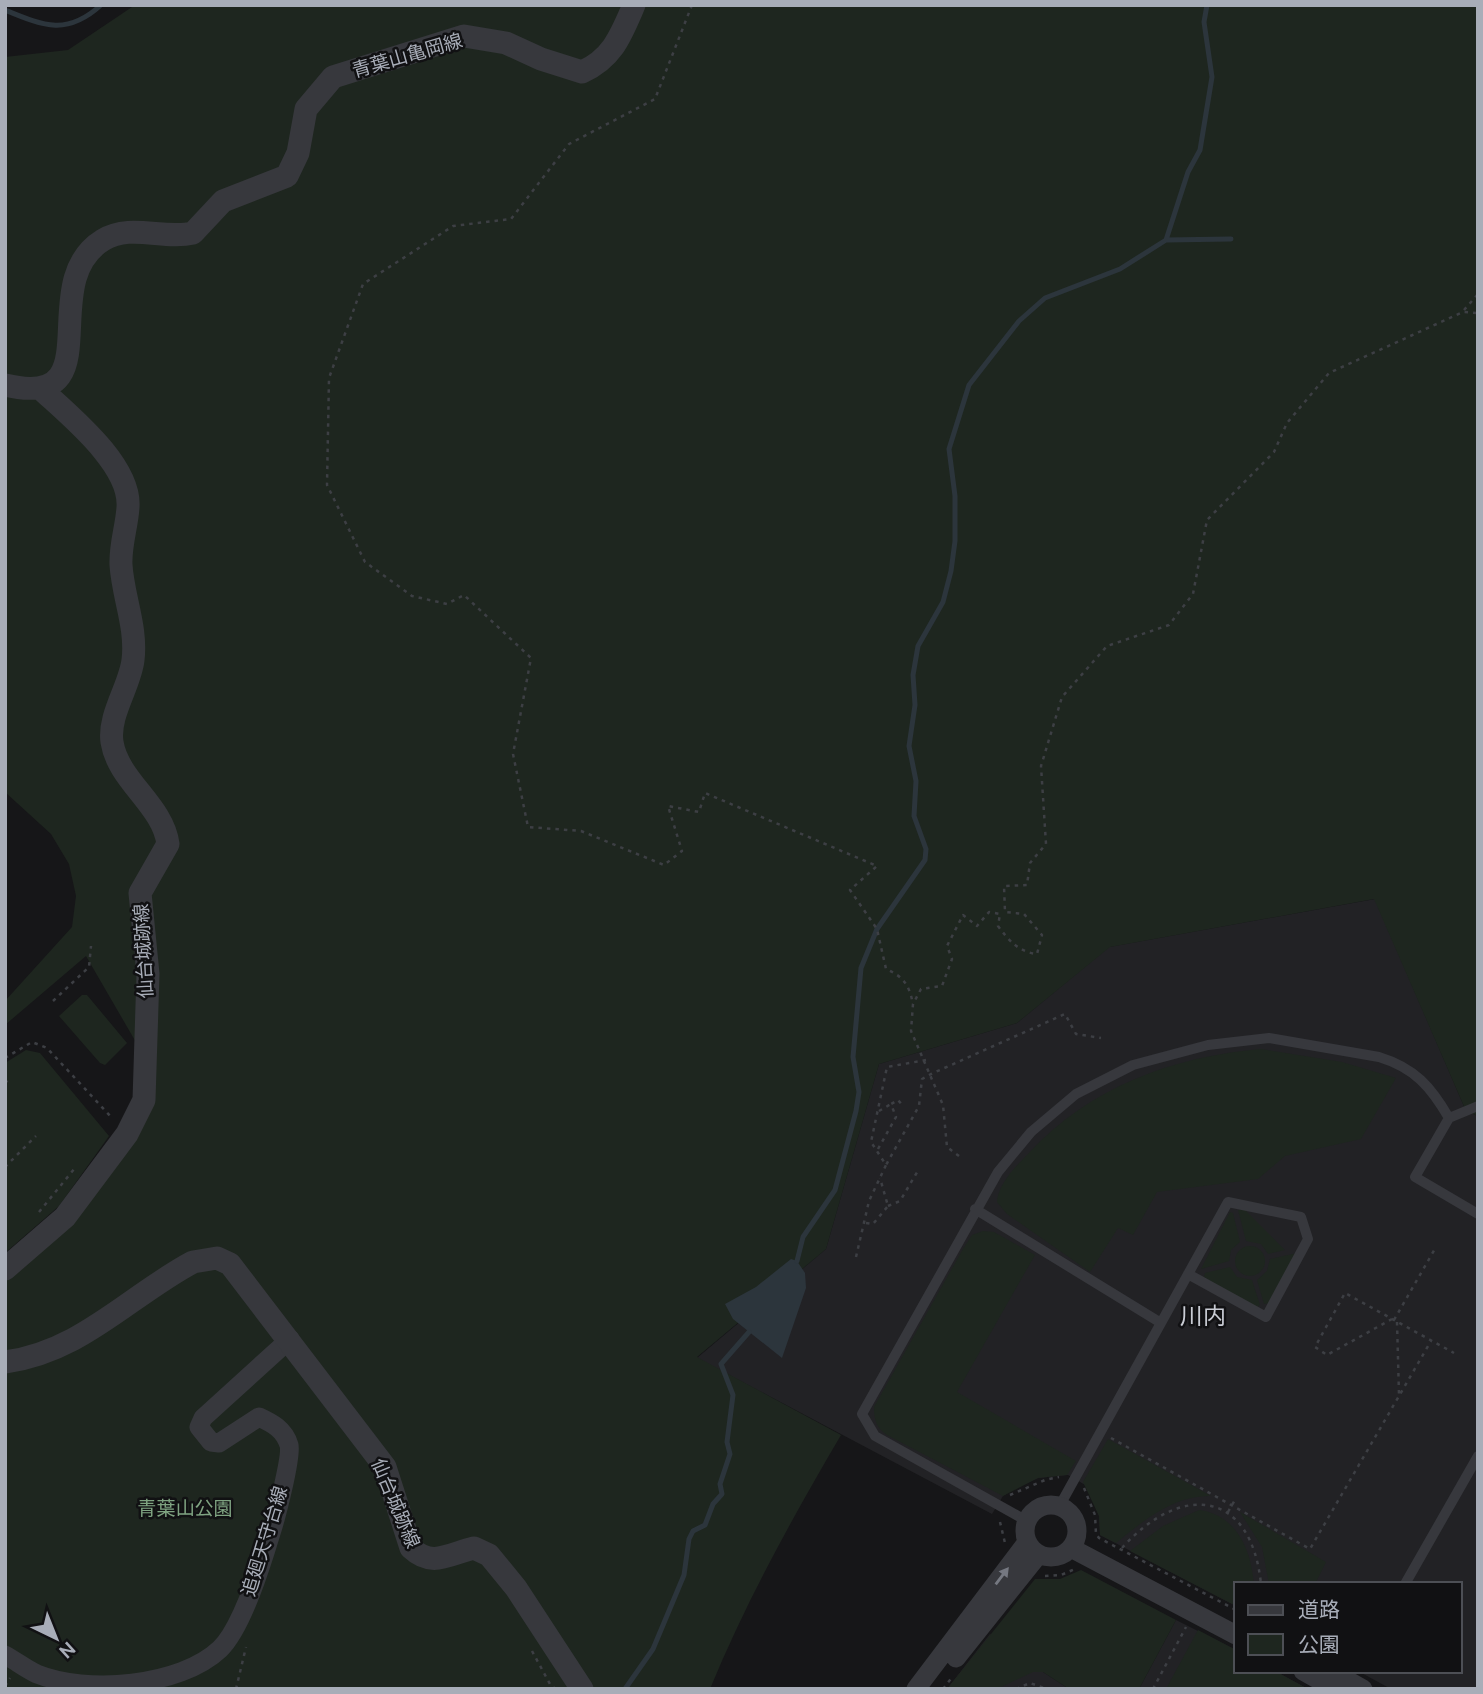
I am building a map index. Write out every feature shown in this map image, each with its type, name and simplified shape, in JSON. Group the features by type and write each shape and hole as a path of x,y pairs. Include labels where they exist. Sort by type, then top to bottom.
{"street":[{"name":"青葉山亀岡線","path":"42,390 52,386 63,373 69,340 74,276 93,248 104,239 131,231 193,233 223,201 287,176 298,153 306,109 333,77 464,36 506,43 541,59 582,72 599,64 615,49 634,5"},
{"path":"5,385 30,391 42,390"},
{"name":"仙台城跡線","path":"5,1269 65,1217 127,1134 144,1100 148,974 140,893 168,844 163,826 118,761 112,740 133,660 132,629 121,566 128,506 127,488 83,427 42,390"},
{"name":"仙台城跡線","path":"5,1362 29,1359 68,1344 107,1321 172,1273 206,1257 217,1258 230,1264 290,1339 385,1467 411,1548 422,1558 436,1561 474,1548 489,1555 516,1588 583,1689"},
{"name":"追廻天守台線","path":"5,1655 38,1675 75,1685 113,1685 161,1678 191,1668 221,1648 241,1613 261,1563 274,1523 290,1448 281,1429 259,1417 219,1443 211,1442 199,1427 203,1418 290,1339"},
{"path":"933,1689 1033,1548 1027,1521 1039,1508 1059,1507 1071,1514 1075,1521 1074,1542 1059,1557 1033,1548"},
{"path":"1074,1542 1234,1620"},
{"path":"1074,1542 1234,1634"},
{"path":"916,1689 1033,1548"},
{"path":"1310,1673 1349,1684"},
{"path":"1334,1673 1349,1684"}],"lane":[{"path":"1027,1521 875,1436 862,1414 975,1209 998,1172 1031,1132 1076,1094 1133,1066 1208,1045 1269,1038 1394,1061 1430,1086 1449,1118"},
{"path":"1478,1106 1449,1118 1415,1177 1478,1214"},
{"path":"1059,1507 1228,1202 1301,1217 1308,1239 1266,1317 1188,1275"},
{"path":"975,1209 1161,1323"},
{"path":"1406,1582 1478,1456"}],"path":[{"path":"692,5 655,100 569,144 511,219 453,226 363,284 329,377 327,485 365,562 412,596 447,604 464,595 531,658 513,754 528,827 581,831 664,865 682,851 668,806 699,812 705,793 877,866 850,890 877,929 886,969 901,976 910,989 913,1004 911,1031 926,1060 943,1105 947,1147 959,1156"},
{"path":"1005,912 1004,886 1027,885 1030,863 1046,844 1041,766 1062,697 1107,646 1169,625 1193,594 1207,520 1274,452 1287,423 1329,373 1463,312 1478,294"},
{"path":"1463,312 1478,313"},
{"path":"913,1004 921,989 942,986 952,958 947,946 962,915 977,926 989,912 1024,914 1042,935 1037,954 1026,952 1009,940 998,926 1000,914"},
{"path":"53,1001 89,967 91,946"},
{"path":"856,1257 869,1202 919,1106 922,1079 1065,1014 1076,1034 1101,1038"},
{"path":"5,1058 32,1042 47,1048 127,1134"},
{"path":"886,1165 871,1142 887,1067 926,1060"},
{"path":"5,1080 10,1086"},
{"path":"877,1112 898,1100 903,1106"},
{"path":"878,1149 896,1117 891,1104"},
{"path":"5,1167 36,1136"},
{"path":"36,1216 79,1163"},
{"path":"865,1223 873,1224 888,1206 900,1201 919,1169"},
{"path":"880,1178 888,1206"},
{"path":"1436,1247 1394,1320 1327,1355 1315,1347 1345,1293 1394,1320 1431,1341 1454,1353"},
{"path":"1394,1320 1399,1397"},
{"path":"1100,1432 1310,1549 1431,1341"},
{"path":"1010,1495 1045,1480 1063,1477"},
{"path":"1228,1512 1236,1499"},
{"path":"1121,1550 1146,1527 1192,1504 1217,1506 1228,1512 1252,1545 1261,1582"},
{"path":"1095,1515 1096,1534 1121,1550 1234,1609"},
{"path":"1153,1689 1189,1620"},
{"path":"236,1689 247,1642"},
{"path":"1016,1689 1030,1683 1047,1689"}],"shaded area":[{"path":"1375,899 1466,1111 1478,1116 1478,1689 1391,1689 1362,1673 1462,1673 1462,1582 1234,1582 1234,1605 1100,1535 1099,1516 1087,1486 1068,1475 1038,1478 1016,1488 1003,1496 992,1514 697,1358 826,1249 879,1064 1017,1023 1109,947"},
{"path":"791,1259 797,1261 805,1273 806,1288 782,1358 733,1319 725,1304 756,1287"},
{"path":"1176,1620 1234,1649 1234,1673 1279,1673 1308,1689 1139,1689"},
{"path":"990,1634 1043,1672 1069,1689 947,1689"}],"green space":[{"name":"青葉山公園","path":"135,5 1478,5 1478,1116 1466,1111 1374,899 1110,947 1017,1023 879,1064 826,1249 697,1357 841,1435 771,1560 710,1689 5,1689 5,1281 77,1218 130,1141 137,1044 86,956 5,1025 5,1001 72,927 76,896 69,864 51,834 5,792 5,57 68,50"},
{"path":"82,995 87,995 127,1043 105,1065 100,1063 59,1016"},
{"path":"1261,1049 1342,1062 1396,1078 1361,1139 1285,1156 1258,1179 1157,1192 1133,1235 1118,1228 1090,1272 1007,1214 997,1202 1004,1182 1028,1154 1078,1110 1105,1093 1134,1079 1195,1059"},
{"path":"26,1050 40,1053 109,1136 59,1206 5,1253 5,1063"},
{"path":"1244,1209 1285,1250 1268,1254 1261,1244 1246,1241 1238,1210"},
{"path":"1230,1212 1233,1213 1240,1242 1231,1250 1229,1261 1201,1269"},
{"path":"983,1231 994,1232 1035,1255 957,1392 1076,1461 1067,1475 1038,1478 1003,1496 887,1435 878,1426 874,1411 963,1249 972,1235"},
{"path":"1250,1246 1261,1250 1265,1261 1261,1272 1250,1276 1239,1272 1235,1261 1239,1250"},
{"path":"1297,1253 1270,1303 1264,1304 1257,1280 1267,1271 1270,1259"},
{"path":"1230,1267 1237,1277 1252,1280 1260,1305 1255,1308 1204,1277 1205,1273"},
{"path":"1108,1439 1211,1496 1184,1500 1172,1505 1148,1518 1116,1543 1100,1535 1099,1516 1083,1482"},
{"path":"1199,1510 1223,1519 1240,1536 1254,1582 1234,1582 1234,1605 1130,1551 1163,1526"},
{"path":"1240,1512 1326,1562 1316,1582 1269,1582 1262,1547"},
{"path":"1081,1570 1176,1620 1139,1689 1069,1689 1043,1672 1033,1672 997,1689 947,1689 1035,1579 1060,1579"},
{"path":"1198,1630 1234,1649 1234,1673 1279,1673 1308,1689 1166,1689"}],"waterway":[{"path":"5,10 44,24 55,25 77,21 101,5"},
{"path":"797,1261 803,1237 835,1190 856,1111 859,1092 853,1057 861,968 877,929 925,860 926,849 914,816 916,781 909,746 915,705 913,675 918,646 943,602 951,571 955,541 955,496 949,449 969,385 1019,321 1045,298 1120,269 1166,240 1188,172 1200,150 1212,77 1204,22 1207,5"},
{"path":"1166,240 1231,239"},
{"path":"625,1689 653,1649 684,1575 689,1539 693,1531 705,1525 713,1504 722,1494 720,1484 730,1454 727,1442 733,1395 721,1364 749,1332"}],"district":[{"name":"川内","path":"1203,1315"}]}
